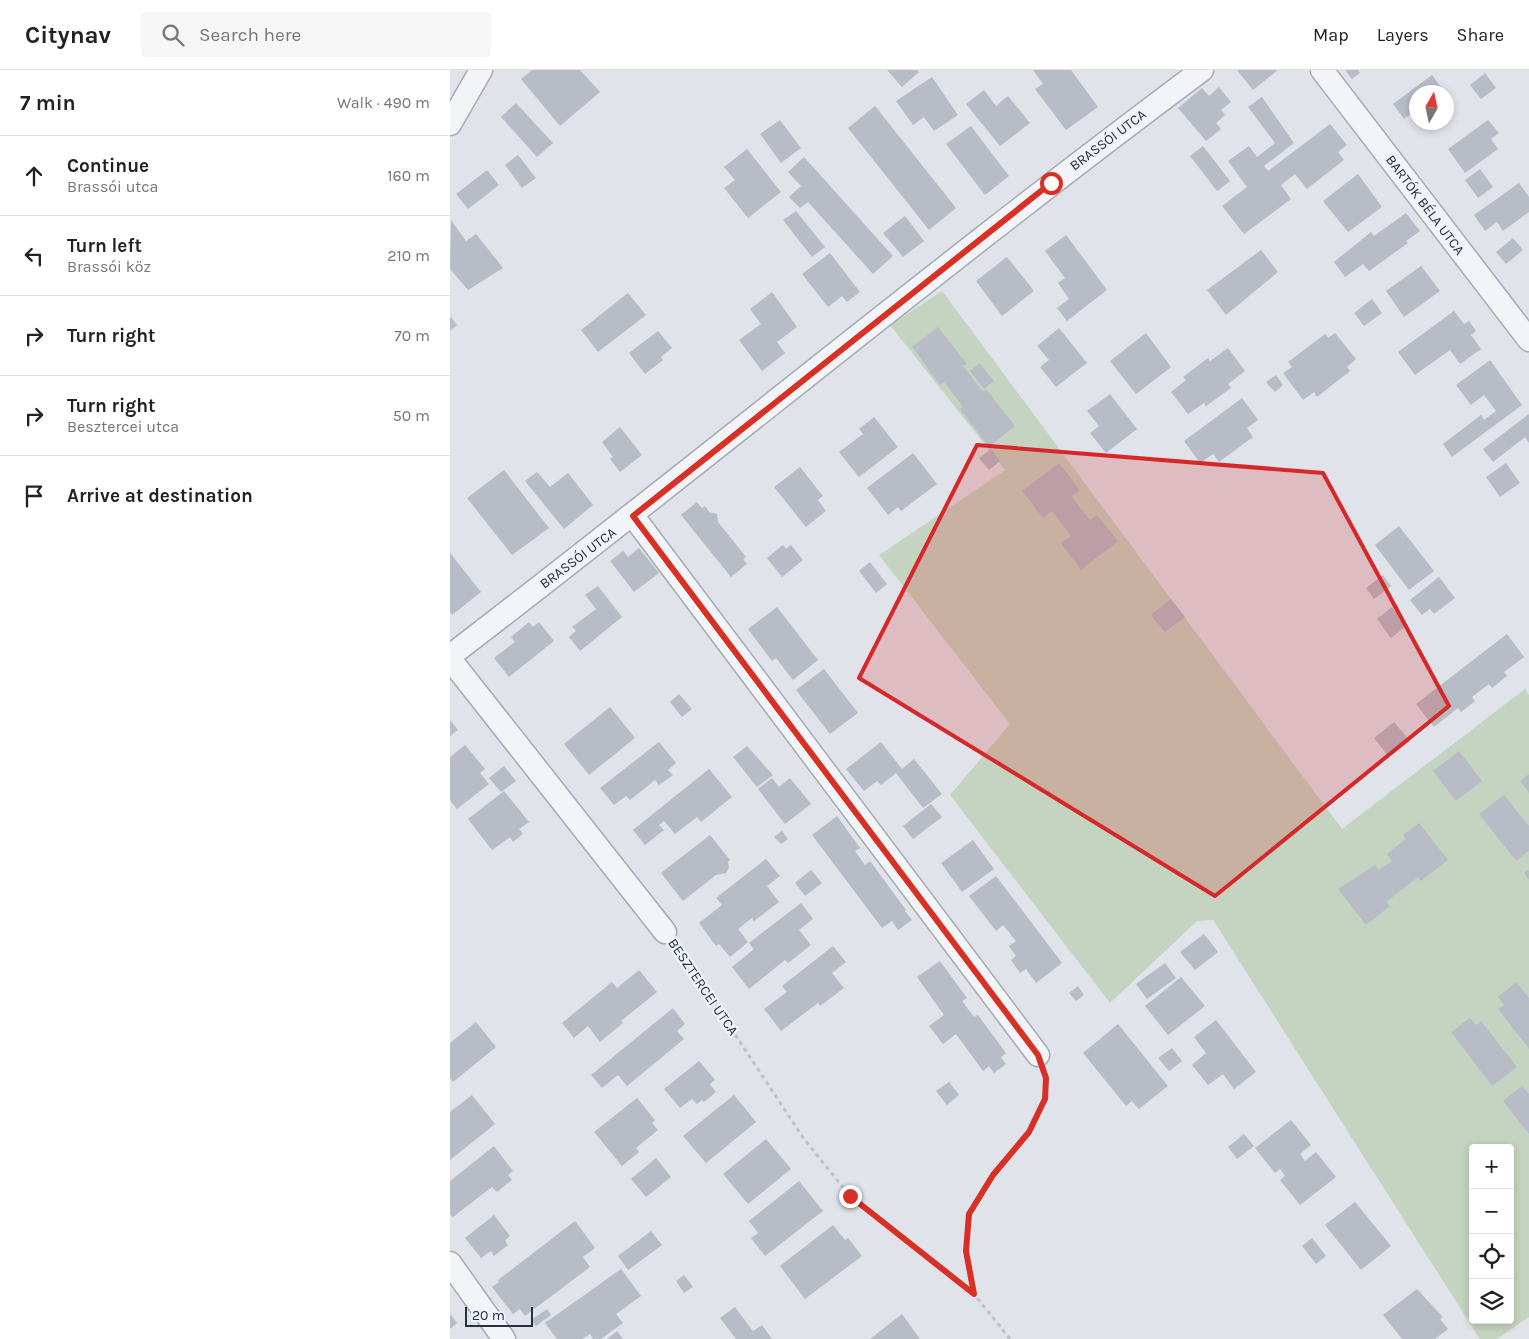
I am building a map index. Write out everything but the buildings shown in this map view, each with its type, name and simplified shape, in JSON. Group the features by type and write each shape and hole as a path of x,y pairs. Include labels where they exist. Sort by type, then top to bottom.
{"street":[{"path":"450,124 481,70"},
{"name":"BRASSÓI UTCA","path":"450,657 633,516 1051,183 1202,70"},
{"name":"BARTÓK BÉLA UTCA","path":"1322,70 1529,340"},
{"path":"633,516 1038,1055"},
{"name":"BESZTERCEI UTCA","path":"450,657 665,932"},
{"path":"450,1263 504,1339"}],"path":[{"name":"BESZTERCEI UTCA","path":"665,932 804,1138 850,1196 974,1294 1010,1339"},
{"path":"974,1294 966,1251 969,1214 993,1175 1029,1132 1045,1099 1046,1078 1038,1055"}],"highlighted area":[{"path":"977,445 1323,473 1449,706 1215,896 859,678"}],"green space":[{"path":"942,291 1342,829 1525,689 1529,695 1529,1317 1497,1339 1480,1339 1470,1324 1514,1324 1514,1144 1469,1144 1469,1322 1213,920 1197,921 1110,1003 950,795 1010,724 879,555 1005,470 890,325"}],"route":[{"path":"850,1196 974,1294 966,1251 969,1214 993,1175 1029,1132 1045,1099 1046,1078 1038,1055 633,516 1051,183"}]}
